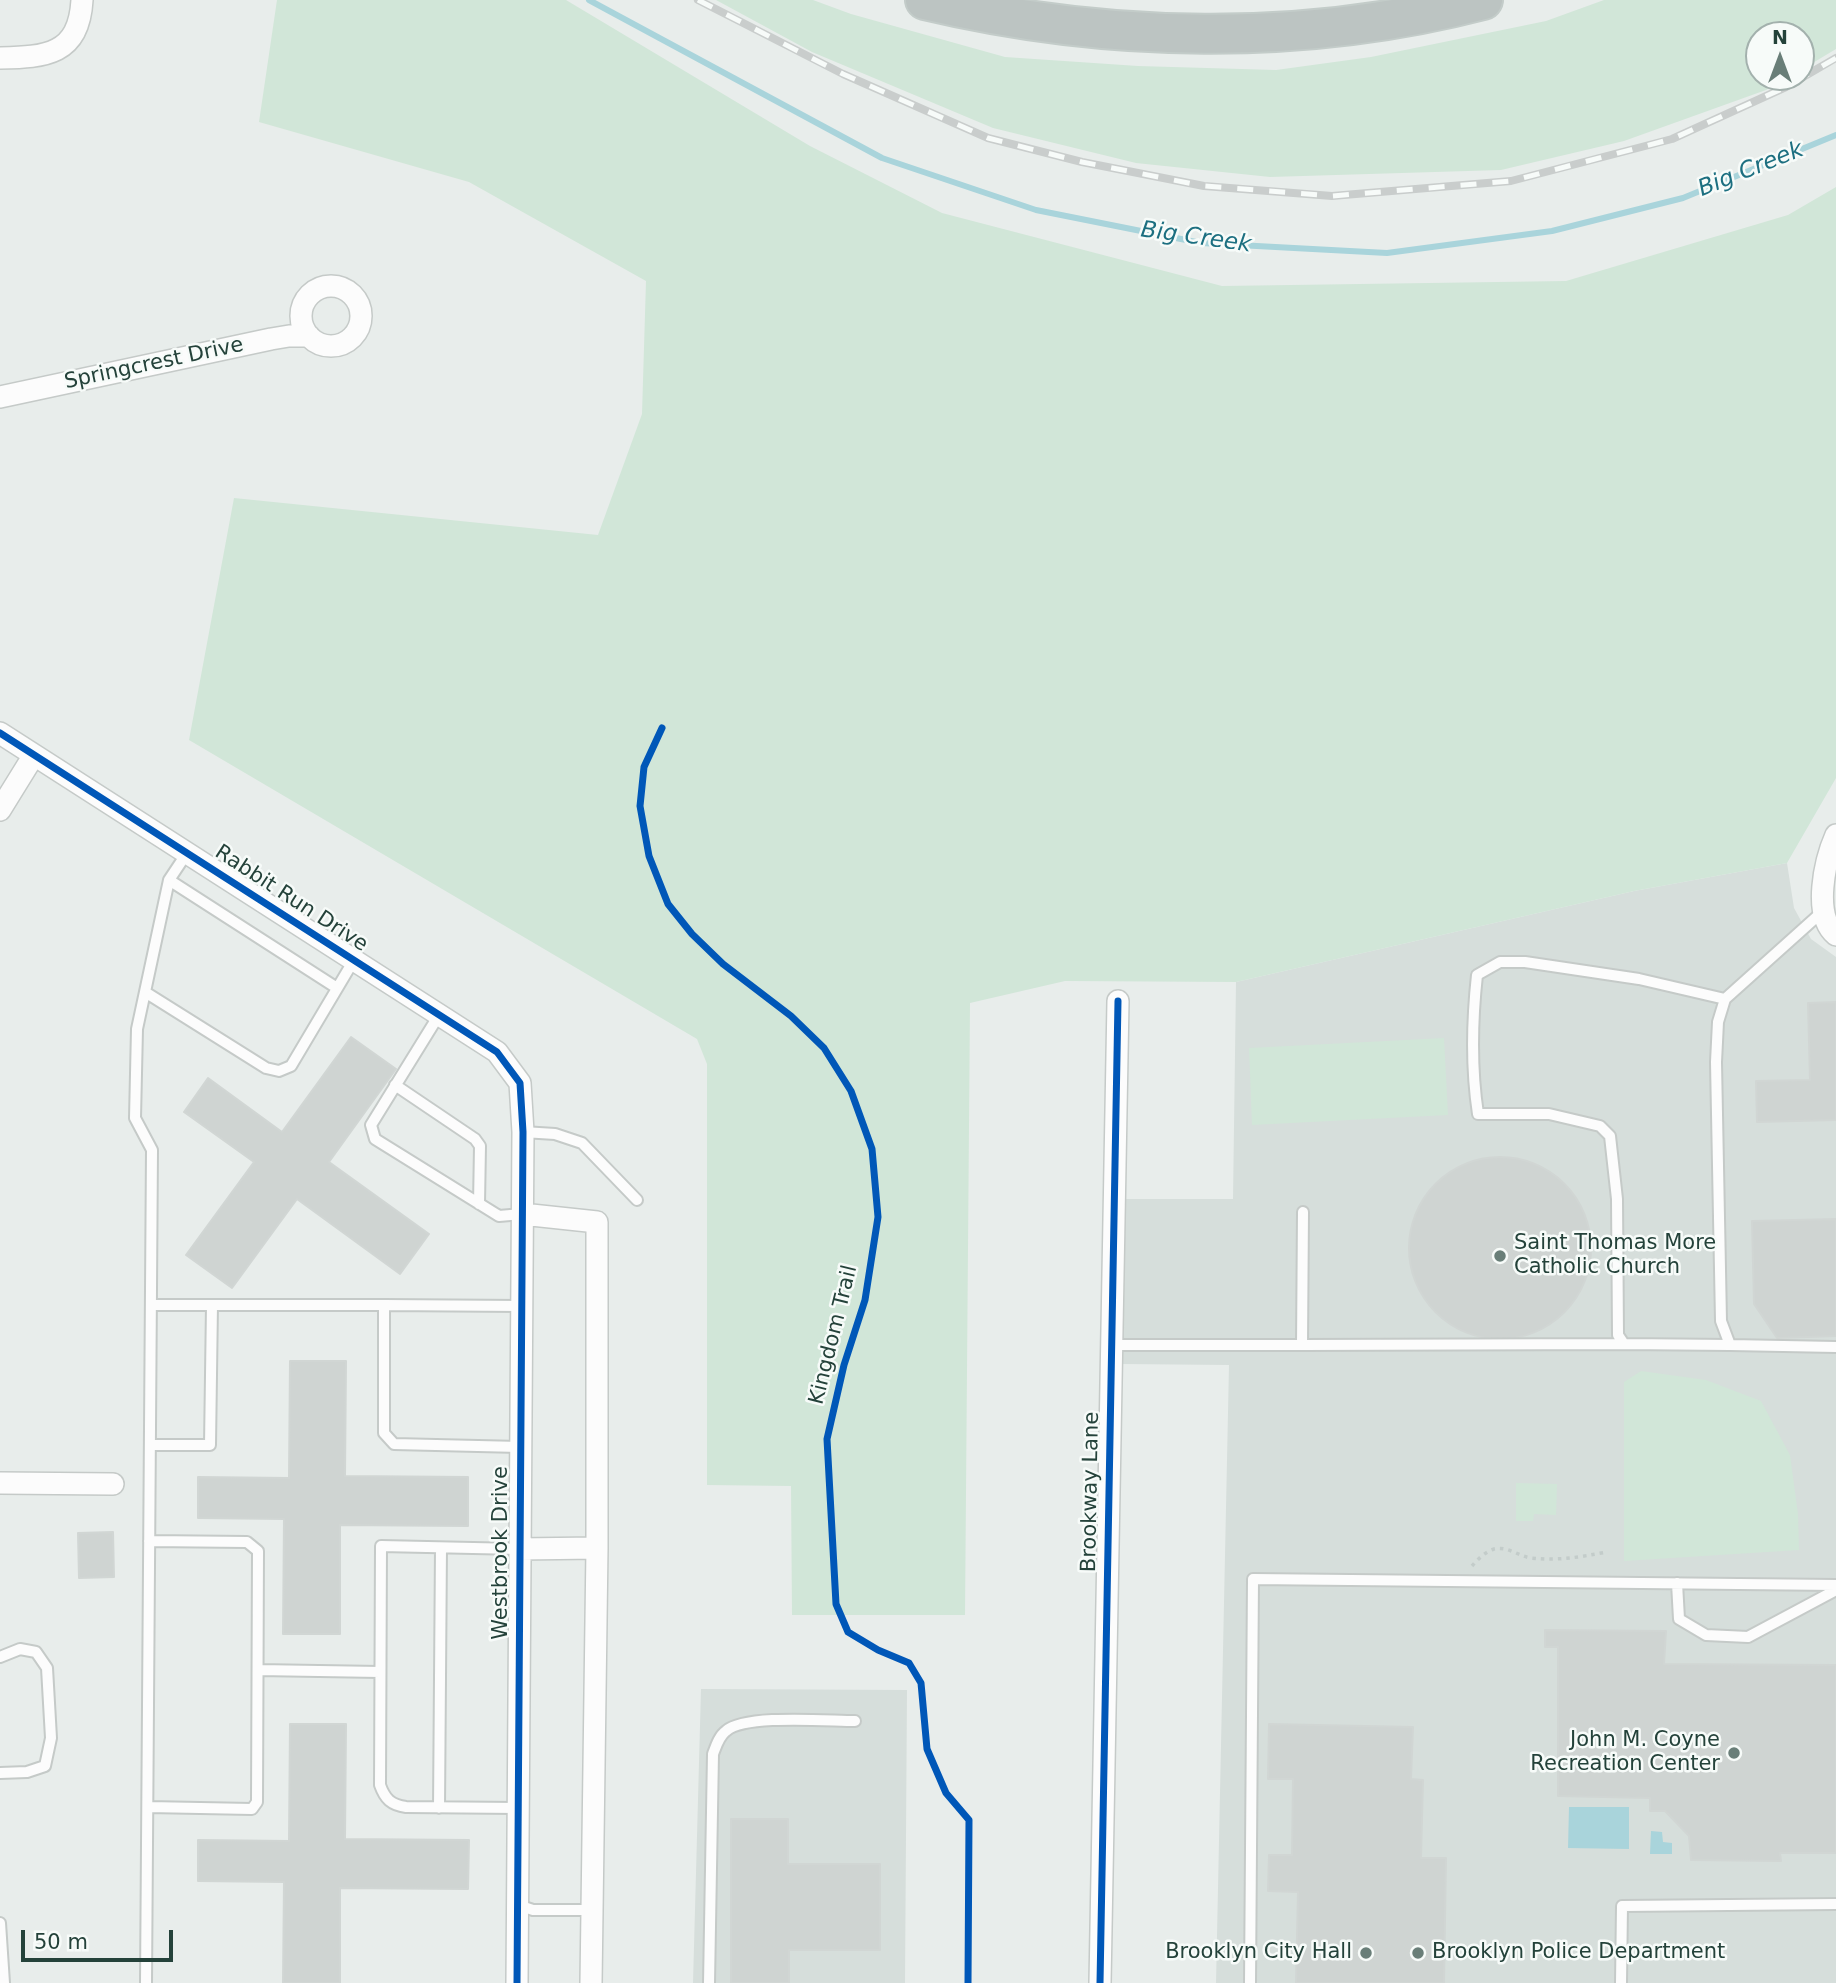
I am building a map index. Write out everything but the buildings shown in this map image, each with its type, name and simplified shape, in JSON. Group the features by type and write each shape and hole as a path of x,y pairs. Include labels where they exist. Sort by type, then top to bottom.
{"highway":[{"path":"925,0 1043,23 1208,34 1369,22 1483,0"}],"street":[{"path":"0,58 37,58 57,50 71,38 81,13 82,0"},
{"name":"Springcrest Drive","path":"0,397 271,339 309,336"},
{"name":"Rabbit Run Drive","path":"0,733 497,1052 520,1083 523,1128"},
{"path":"0,810 34,755"},
{"path":"1836,835 1830,849 1822,912 1829,929 1836,935"},
{"name":"Brookway Lane","path":"1100,1983 1118,1001"},
{"name":"Westbrook Drive","path":"517,1983 523,1128"},
{"path":"522,1214 597,1222 597,1548 591,1983"},
{"path":"0,1483 113,1484"},
{"path":"519,1549 597,1548"}],"lane":[{"path":"146,1983 152,1150 135,1118 137,1029 169,880 187,853"},
{"path":"169,880 337,988"},
{"path":"1730,1345 1721,1321 1716,1062 1718,1022 1725,999 1822,912"},
{"path":"145,992 266,1068 279,1071 291,1066 354,961"},
{"path":"1624,1344 1618,1335 1617,1199 1610,1136 1600,1126 1549,1114 1478,1114 1474,1086 1474,1008 1477,975 1500,962 1525,962 1639,979 1725,999"},
{"path":"439,1015 371,1125 375,1139 499,1216 522,1214"},
{"path":"395,1085 475,1139 480,1146 479,1204"},
{"path":"523,1128 555,1133 582,1143 638,1200"},
{"path":"1302,1345 1303,1212"},
{"path":"151,1305 521,1306"},
{"path":"150,1446 210,1446 212,1305"},
{"path":"384,1305 384,1433 387,1440 394,1444 520,1447"},
{"path":"1112,1345 1624,1344 1836,1348"},
{"path":"148,1807 253,1809 257,1802 258,1670 258,1550 247,1542 149,1541"},
{"path":"518,1808 398,1806 384,1796 380,1785 380,1672 381,1546 519,1549"},
{"path":"439,1808 441,1548"},
{"path":"1250,1983 1253,1579 1677,1583 1836,1588"},
{"path":"1677,1583 1679,1619 1706,1635 1748,1637 1836,1588"},
{"path":"0,1657 20,1649 36,1652 47,1668 51,1738 45,1766 27,1772 0,1773"},
{"path":"258,1670 380,1672"},
{"path":"709,1983 713,1754 720,1736 737,1724 758,1721 855,1721"},
{"path":"1622,1983 1622,1906 1836,1904"},
{"path":"518,1905 533,1910 591,1910"},
{"path":"0,1923 4,1983"}],"path":[{"path":"1472,1566 1481,1556 1494,1549 1509,1549 1527,1557 1548,1559 1584,1558 1607,1552"}],"shaded area":[{"path":"1787,863 1794,908 1811,939 1836,957 1836,1983 1216,1983 1229,1365 1122,1364 1125,1199 1233,1199 1236,982 1634,891"},
{"path":"701,1689 907,1690 905,1983 693,1983"}],"green space":[{"path":"277,0 566,0 810,146 942,213 1222,286 1566,281 1788,215 1836,187 1836,778 1787,863 1634,891 1236,982 1065,981 970,1003 965,1615 792,1615 791,1486 707,1485 707,1064 697,1039 189,740 234,498 598,535 642,414 646,281 469,182 259,122"},
{"path":"716,0 813,0 851,14 1005,57 1138,66 1276,70 1371,57 1546,21 1604,0 1836,0 1836,49 1815,62 1815,21 1745,21 1745,91 1763,91 1624,141 1501,170 1270,177 1136,163 993,128 812,52"},
{"path":"1444,1038 1448,1115 1252,1125 1249,1048"},
{"path":"1641,1371 1706,1380 1761,1401 1790,1455 1798,1514 1799,1550 1624,1561 1624,1382"},
{"path":"1516,1483 1557,1484 1556,1515 1534,1514 1533,1521 1516,1521"}],"water":[{"path":"1569,1807 1629,1807 1629,1849 1568,1848"},
{"path":"1651,1831 1662,1832 1663,1842 1672,1843 1672,1854 1650,1854"}],"waterway":[{"name":"Big Creek","path":"589,0 882,158 1036,210 1201,243 1387,253 1552,231 1683,198 1836,135"}],"railway":[{"path":"698,0 843,74 988,138 1082,162 1204,186 1332,196 1511,181 1672,139 1786,87 1836,58"}],"cycle path":[{"name":"Kingdom Trail","path":"662,728 644,767 640,806 649,856 668,904 692,934 723,964 791,1016 824,1048 851,1091 872,1149 878,1217 865,1300 844,1365 827,1439 836,1604 848,1632 878,1650 909,1663 921,1683 927,1749 946,1793 969,1820 968,1983"},
{"path":"0,733 497,1052 520,1083 523,1132 517,1983"},
{"path":"1100,1983 1118,1001"}],"place":[{"name":"Saint Thomas More Catholic Church","path":"1500,1256"},
{"name":"John M. Coyne Recreation Center","path":"1734,1753"},
{"name":"Brooklyn City Hall","path":"1366,1953"},
{"name":"Brooklyn Police Department","path":"1418,1953"}]}
